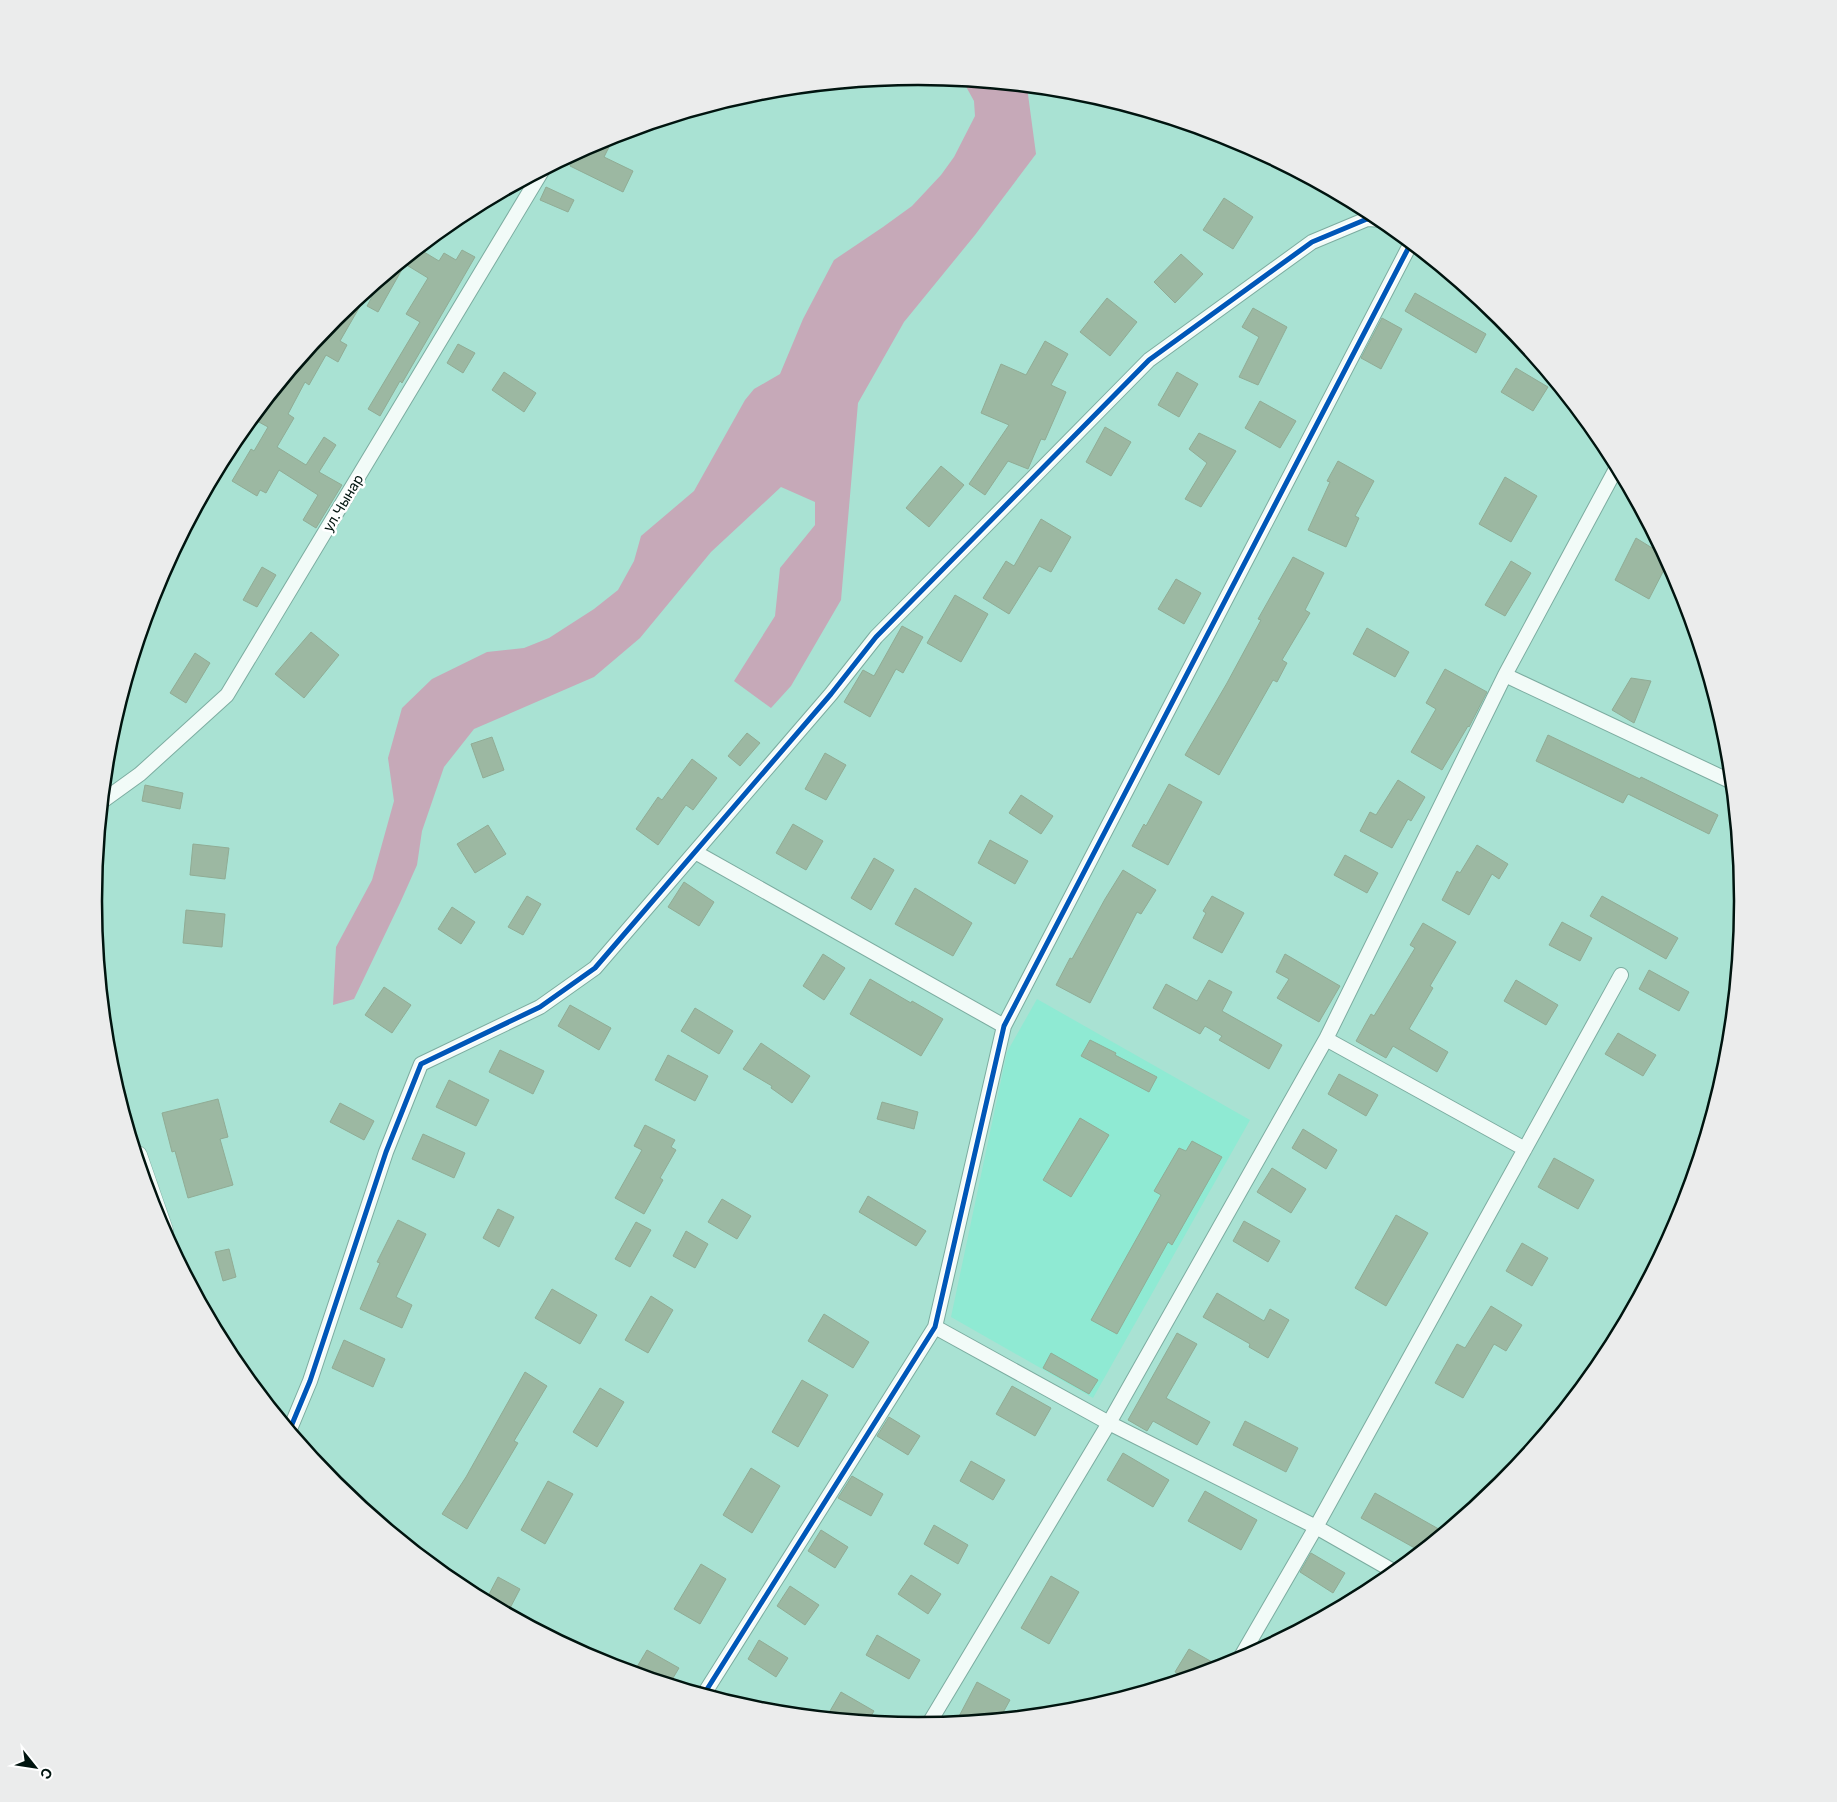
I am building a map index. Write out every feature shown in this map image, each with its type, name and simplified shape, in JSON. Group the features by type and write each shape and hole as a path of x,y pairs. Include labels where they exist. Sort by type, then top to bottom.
{"street":[{"name":"ул.Чынар","path":"109,797 140,774 227,695 536,181"},
{"path":"292,1423 310,1381 386,1152 421,1064 540,1007 595,968 831,694 876,637 1149,360 1312,242 1366,219"},
{"path":"707,1689 935,1327 1004,1026 1408,249"},
{"path":"933,1716 1110,1423 1326,1039 1505,675 1613,474"},
{"path":"1505,675 1725,779"},
{"path":"695,852 1004,1026"},
{"path":"1246,1648 1316,1527 1621,975"},
{"path":"1326,1039 1525,1149"},
{"path":"935,1327 1110,1423 1316,1527 1388,1568"}],"shaded area":[{"path":"966,87 1028,92 1036,154 975,235 904,322 858,403 841,600 791,686 771,708 734,681 775,616 780,568 815,525 815,502 781,487 711,552 640,638 594,677 474,729 444,767 422,831 417,865 354,999 333,1005 336,947 372,880 394,801 388,758 402,708 432,679 487,652 524,648 549,638 594,609 618,590 634,561 641,536 694,491 745,400 754,389 780,374 803,319 834,260 912,206 941,175 954,157 975,116 974,101"},
{"path":"1037,999 1250,1120 1093,1398 951,1317 1007,1052"}],"building":[{"path":"610,146 604,157 633,171 623,192 570,166 572,163"},
{"path":"546,187 574,200 568,212 540,200"},
{"path":"1224,198 1253,217 1233,249 1203,230"},
{"path":"462,250 475,257 402,383 400,381 380,416 368,409 420,322 406,314 428,278 407,265 424,252 439,261 444,253 456,260"},
{"path":"1181,254 1203,274 1175,303 1154,282"},
{"path":"402,270 378,312 367,306 374,293"},
{"path":"1415,293 1486,334 1476,353 1405,311"},
{"path":"1107,298 1137,322 1110,356 1080,332"},
{"path":"360,307 340,341 347,345 338,362 326,355 309,385 305,382 288,414 294,418 277,447 306,465 324,437 336,445 319,472 342,485 316,528 303,520 318,495 279,470 266,493 260,490 257,496 232,481 251,449 254,451 268,427 258,422 271,404 305,363"},
{"path":"1253,308 1287,327 1258,385 1239,377 1259,337 1242,327"},
{"path":"1382,318 1402,329 1381,369 1361,358"},
{"path":"1045,341 1068,354 1051,385 1066,392 1045,440 1041,439 1028,469 1008,461 985,495 969,484 1009,425 981,413 1001,364 1026,375"},
{"path":"458,344 475,353 463,373 447,363"},
{"path":"1516,368 1548,387 1533,411 1501,392"},
{"path":"504,372 536,393 524,412 492,390"},
{"path":"1177,372 1198,384 1179,417 1158,405"},
{"path":"1260,401 1296,421 1280,448 1245,428"},
{"path":"1105,427 1131,442 1111,476 1086,462"},
{"path":"1199,433 1236,451 1201,507 1185,499 1207,463 1189,449"},
{"path":"1338,461 1374,481 1355,516 1359,518 1346,547 1308,530 1330,482 1327,481"},
{"path":"941,466 964,485 929,527 906,508"},
{"path":"1505,477 1537,496 1511,542 1479,524"},
{"path":"1041,519 1071,537 1051,572 1039,566 1009,614 983,598 1006,561 1014,566"},
{"path":"1636,538 1654,549 1664,570 1649,599 1615,580"},
{"path":"1293,557 1324,573 1305,610 1310,613 1282,660 1287,663 1277,682 1273,680 1219,775 1185,755 1227,683 1261,620 1258,619"},
{"path":"1511,561 1531,573 1505,616 1485,605"},
{"path":"262,567 276,575 257,607 243,600"},
{"path":"1176,579 1201,593 1184,624 1158,609"},
{"path":"955,595 988,614 961,662 927,643"},
{"path":"902,626 923,637 903,673 896,669 870,717 844,702 863,670 874,676"},
{"path":"1367,628 1409,652 1395,677 1353,654"},
{"path":"311,632 339,655 304,698 275,674"},
{"path":"195,653 210,663 186,703 170,693"},
{"path":"1445,669 1487,692 1469,727 1442,770 1411,752 1436,709 1426,703"},
{"path":"1631,678 1651,681 1634,723 1612,710"},
{"path":"747,733 760,743 740,766 728,756"},
{"path":"1548,735 1640,779 1641,777 1718,815 1709,834 1628,794 1623,803 1536,761"},
{"path":"492,737 504,770 483,778 471,744"},
{"path":"825,753 846,765 826,800 805,789"},
{"path":"692,759 717,778 693,810 686,805 658,845 636,829 658,797 662,800"},
{"path":"1398,780 1425,797 1411,821 1408,819 1392,848 1360,831 1370,812 1376,815"},
{"path":"1169,784 1202,802 1168,865 1132,846 1144,824 1146,826"},
{"path":"145,785 183,793 180,809 142,801"},
{"path":"1021,795 1053,816 1041,834 1009,813"},
{"path":"793,824 823,841 806,870 776,853"},
{"path":"488,825 506,854 475,873 457,844"},
{"path":"990,840 1028,861 1015,884 978,863"},
{"path":"193,844 229,848 225,879 190,875"},
{"path":"1477,845 1508,864 1499,879 1492,874 1469,915 1442,900 1457,871 1460,873"},
{"path":"1345,855 1378,873 1367,893 1334,875"},
{"path":"874,858 894,870 871,910 851,898"},
{"path":"1123,870 1156,890 1141,914 1137,912 1090,1003 1056,985"},
{"path":"684,882 714,902 699,926 668,907"},
{"path":"915,888 972,923 953,956 895,924"},
{"path":"527,896 541,904 523,935 508,927"},
{"path":"1212,896 1244,913 1222,953 1193,938 1206,913 1203,911"},
{"path":"1602,896 1678,938 1666,959 1590,916"},
{"path":"452,907 475,922 461,944 438,929"},
{"path":"186,910 225,914 222,947 183,943"},
{"path":"1562,922 1592,938 1580,961 1549,945"},
{"path":"1423,923 1456,942 1430,986 1433,988 1409,1029 1448,1052 1437,1072 1393,1046 1386,1058 1356,1041 1371,1014 1374,1016 1415,948 1410,945"},
{"path":"823,954 845,968 824,1000 803,986"},
{"path":"1285,954 1340,986 1319,1022 1277,998 1289,979 1276,972"},
{"path":"1649,970 1689,992 1679,1011 1639,989"},
{"path":"870,979 943,1019 921,1056 850,1014"},
{"path":"1209,980 1232,992 1222,1011 1282,1045 1269,1069 1219,1040 1222,1036 1205,1026 1200,1034 1153,1008 1166,984 1197,1001"},
{"path":"1516,980 1558,1005 1546,1025 1504,1001"},
{"path":"384,987 411,1005 392,1033 365,1015"},
{"path":"570,1005 611,1028 599,1050 558,1026"},
{"path":"695,1008 733,1031 719,1054 681,1031"},
{"path":"1618,1033 1656,1055 1643,1076 1605,1054"},
{"path":"1090,1040 1157,1077 1149,1092 1081,1056"},
{"path":"761,1043 810,1076 792,1103 771,1088 772,1086 743,1069"},
{"path":"500,1050 544,1071 533,1094 489,1072"},
{"path":"668,1055 708,1076 695,1101 655,1080"},
{"path":"1339,1074 1378,1095 1366,1116 1328,1094"},
{"path":"449,1080 489,1100 476,1126 436,1107"},
{"path":"218,1099 228,1137 220,1139 233,1185 188,1198 175,1151 172,1152 162,1113"},
{"path":"882,1102 918,1112 914,1129 877,1119"},
{"path":"340,1103 374,1121 364,1140 330,1122"},
{"path":"1080,1118 1109,1135 1071,1197 1043,1180"},
{"path":"645,1125 675,1140 671,1147 676,1150 660,1178 663,1180 644,1214 615,1198 642,1150 634,1146"},
{"path":"1303,1129 1337,1150 1326,1169 1292,1148"},
{"path":"423,1134 465,1153 454,1178 412,1159"},
{"path":"1192,1141 1222,1157 1172,1245 1168,1242 1117,1334 1091,1320 1161,1195 1154,1191 1179,1148 1186,1151"},
{"path":"1554,1158 1594,1180 1578,1209 1538,1187"},
{"path":"1272,1168 1306,1189 1291,1213 1257,1192"},
{"path":"868,1196 926,1231 916,1246 859,1212"},
{"path":"722,1199 751,1216 737,1239 708,1222"},
{"path":"498,1209 514,1217 499,1247 483,1238"},
{"path":"1396,1215 1428,1233 1386,1306 1355,1288"},
{"path":"398,1220 426,1234 396,1297 412,1305 402,1328 360,1309 380,1263 377,1262"},
{"path":"1244,1221 1280,1241 1268,1262 1233,1241"},
{"path":"636,1222 651,1230 630,1267 615,1259"},
{"path":"686,1231 708,1244 695,1268 673,1256"},
{"path":"1522,1243 1548,1258 1532,1286 1506,1271"},
{"path":"229,1249 236,1277 223,1281 215,1252"},
{"path":"552,1289 597,1315 580,1344 535,1318"},
{"path":"1217,1293 1264,1321 1270,1309 1289,1320 1268,1358 1249,1347 1250,1344 1203,1317"},
{"path":"651,1296 673,1310 648,1353 625,1340"},
{"path":"1491,1306 1522,1325 1506,1351 1494,1344 1463,1398 1435,1383 1457,1344 1465,1348"},
{"path":"824,1314 869,1342 853,1368 808,1341"},
{"path":"1177,1333 1197,1344 1166,1398 1210,1422 1197,1445 1153,1421 1147,1431 1128,1420"},
{"path":"344,1340 385,1359 373,1387 332,1368"},
{"path":"1051,1353 1098,1380 1089,1394 1043,1368"},
{"path":"525,1372 547,1386 514,1441 518,1443 467,1529 442,1514 466,1477"},
{"path":"802,1380 828,1395 798,1447 772,1432"},
{"path":"1012,1386 1051,1408 1035,1436 996,1414"},
{"path":"600,1388 624,1402 597,1447 573,1432"},
{"path":"889,1417 920,1436 908,1455 877,1436"},
{"path":"1245,1421 1298,1448 1286,1472 1233,1445"},
{"path":"1123,1453 1169,1480 1153,1507 1107,1480"},
{"path":"971,1461 1005,1480 993,1500 960,1481"},
{"path":"751,1468 780,1486 752,1533 723,1515"},
{"path":"852,1476 883,1494 871,1516 838,1498"},
{"path":"548,1481 573,1494 545,1544 521,1530"},
{"path":"1205,1491 1257,1520 1241,1550 1188,1521"},
{"path":"1375,1493 1439,1529 1415,1548 1361,1518"},
{"path":"934,1525 968,1545 958,1564 924,1544"},
{"path":"821,1530 848,1547 835,1568 808,1551"},
{"path":"1311,1553 1345,1573 1333,1593 1300,1572"},
{"path":"701,1564 726,1579 700,1624 674,1609"},
{"path":"911,1575 941,1594 928,1614 898,1594"},
{"path":"1051,1576 1079,1592 1049,1644 1021,1628"},
{"path":"498,1577 520,1589 510,1608 489,1594"},
{"path":"790,1586 819,1605 805,1625 777,1606"},
{"path":"877,1635 920,1660 909,1679 866,1655"},
{"path":"759,1640 788,1658 776,1677 748,1659"},
{"path":"1189,1649 1212,1662 1179,1675 1175,1672"},
{"path":"647,1650 679,1668 672,1679 637,1667"},
{"path":"977,1682 1010,1700 1003,1712 959,1715"},
{"path":"841,1692 874,1711 871,1715 830,1711"}],"cycle path":[{"path":"292,1424 310,1381 386,1152 421,1064 540,1007 595,968 831,694 876,637 1149,360 1312,242 1366,219"},
{"path":"707,1689 935,1327 1004,1026 1408,249"}]}
